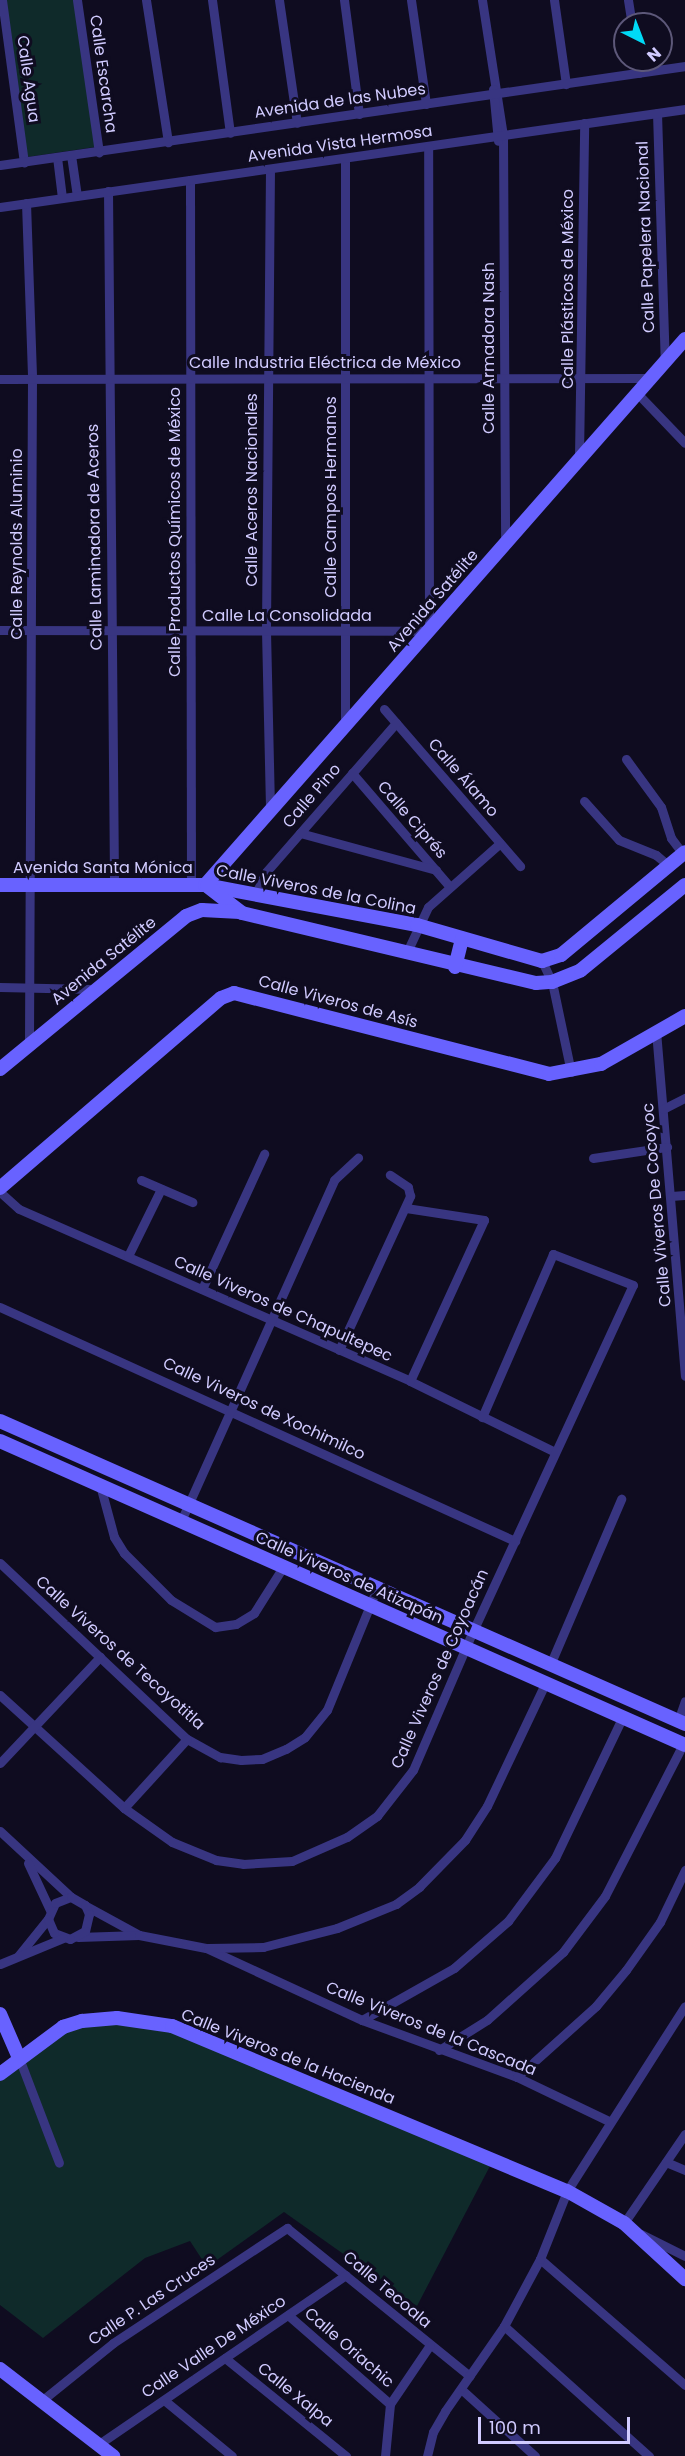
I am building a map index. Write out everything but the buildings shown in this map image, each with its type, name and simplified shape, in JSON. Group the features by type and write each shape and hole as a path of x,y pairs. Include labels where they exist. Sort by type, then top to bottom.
{"street":[{"name":"Calle Agua","path":"2,0 24,163"},
{"name":"Calle Escarcha","path":"77,0 99,152"},
{"path":"146,0 168,141"},
{"path":"212,0 230,133"},
{"path":"279,0 297,123"},
{"path":"344,0 359,114"},
{"path":"411,0 426,104"},
{"name":"Calle Armadora Nash","path":"482,0 496,92 502,152 505,544"},
{"path":"554,0 566,84"},
{"name":"Avenida de las Nubes","path":"0,165 685,66"},
{"name":"Avenida Vista Hermosa","path":"0,207 685,110"},
{"name":"Calle Papelera Nacional","path":"657,113 665,361"},
{"name":"Calle Plásticos de México","path":"579,456 583,378 584,123"},
{"path":"428,147 426,378 429,631"},
{"path":"71,155 77,196"},
{"path":"57,157 62,198"},
{"name":"Calle Campos Hermanos","path":"345,158 347,378 345,728"},
{"name":"Calle Aceros Nacionales","path":"270,169 266,631 270,812"},
{"name":"Calle Productos Químicos de México","path":"190,180 189,631 198,884"},
{"name":"Calle Laminadora de Aceros","path":"108,191 114,883"},
{"name":"Calle Reynolds Aluminio","path":"26,203 32,379 29,1045"},
{"name":"Avenida Satélite","path":"198,884 270,812 579,456 684,342"},
{"name":"Calle Industria Eléctrica de México","path":"0,379 650,378"},
{"path":"637,393 685,444"},
{"name":"Calle La Consolidada","path":"0,630 429,631"},
{"name":"Calle Álamo","path":"384,709 520,866"},
{"name":"Calle Pino","path":"256,893 266,872 396,723"},
{"path":"571,1072 552,982 542,961 561,955 684,853 671,838 661,807 626,759"},
{"name":"Calle Ciprés","path":"352,773 450,887"},
{"path":"584,801 620,840 656,855 669,866"},
{"path":"300,833 436,870"},
{"path":"406,954 417,926 428,907 500,843"},
{"name":"Avenida Santa Mónica","path":"0,885 198,884"},
{"name":"Calle Viveros de la Colina","path":"198,884 256,893 417,926 542,961"},
{"name":"Calle Viveros de la Colina","path":"198,884 242,913 519,981 552,982 581,970 685,885"},
{"path":"242,913 256,893"},
{"name":"Avenida Satélite","path":"0,1069 93,989 186,916 212,910 242,913"},
{"path":"611,915 627,931"},
{"path":"455,966 462,939"},
{"path":"0,987 93,989"},
{"name":"Calle Viveros de Asís","path":"0,1190 221,998 234,993 534,1073 571,1072 601,1064 685,1016"},
{"name":"Calle Viveros De Cocoyoc","path":"656,1031 671,1196 681,1255 685,1376"},
{"path":"663,1109 685,1098"},
{"path":"594,1158 667,1148"},
{"path":"201,1289 264,1154"},
{"path":"181,1521 334,1180 358,1158"},
{"path":"339,1350 406,1208 408,1187 390,1175"},
{"path":"141,1180 192,1202"},
{"path":"128,1256 161,1189"},
{"name":"Calle Viveros de Chapultepec","path":"0,1190 19,1209 410,1381 555,1452"},
{"path":"671,1196 685,1195"},
{"path":"406,1208 484,1220 410,1381"},
{"name":"Calle Viveros de Coyoacán","path":"0,1695 124,1808 172,1842 216,1860 270,1864 314,1853 347,1837 397,1795 413,1770 473,1631 633,1285 553,1254 482,1417"},
{"name":"Calle Viveros de Xochimilco","path":"0,1307 515,1541"},
{"name":"Calle Viveros de Atizapán","path":"0,1421 681,1723"},
{"name":"Calle Viveros de Atizapán","path":"0,1441 684,1744"},
{"path":"100,1485 114,1537 124,1553 171,1600 215,1627 236,1624 254,1613 283,1567"},
{"path":"550,1665 621,1499"},
{"name":"Calle Viveros de Tecoyotitla","path":"0,1563 187,1738 220,1757 241,1761 262,1759 305,1737 327,1710 377,1588"},
{"path":"0,1763 100,1657"},
{"path":"206,1948 263,1947 337,1928 396,1904 419,1887 465,1840 486,1806 545,1684"},
{"path":"681,1723 685,1701"},
{"path":"362,2020 454,1968 508,1921 555,1858 622,1718"},
{"path":"124,1808 187,1738"},
{"path":"439,2050 487,2020 563,1953 605,1896 684,1744"},
{"path":"0,1831 26,1858 71,1897 85,1905 89,1923 78,1937 63,1938 3,1962 0,1950"},
{"path":"26,1858 49,1914 54,1933 63,1938"},
{"path":"517,2078 596,2006 626,1970 660,1922 685,1870"},
{"path":"18,1956 62,1898 71,1897"},
{"name":"Calle Viveros de la Cascada","path":"85,1905 139,1935"},
{"name":"Calle Viveros de la Cascada","path":"78,1937 139,1935 206,1948 362,2020 517,2078 609,2121"},
{"path":"427,2456 433,2432 504,2326 540,2259 567,2191 609,2121 685,2006"},
{"path":"0,2014 59,2163"},
{"name":"Calle Viveros de la Hacienda","path":"0,2074 63,2027 82,2021 117,2018 161,2024 567,2191 628,2226 685,2279"},
{"path":"685,2134 628,2226 685,2256"},
{"path":"666,2162 685,2170"},
{"name":"Calle Tecoala","path":"285,2229 470,2376"},
{"name":"Calle P. Las Cruces","path":"40,2402 113,2343 285,2229"},
{"path":"540,2259 685,2385"},
{"name":"Calle Valle De México","path":"99,2444 346,2276"},
{"name":"Calle Oriachic","path":"288,2315 390,2404"},
{"path":"504,2326 649,2456"},
{"path":"385,2456 390,2404 430,2345"},
{"name":"Calle Xalpa","path":"225,2358 346,2456"},
{"path":"0,2369 113,2456"},
{"path":"461,2389 535,2456"},
{"path":"164,2400 232,2456"}],"green space":[{"path":"5,0 74,0 95,147 27,157"},
{"path":"116,2023 164,2030 213,2046 490,2166 417,2306 284,2212 207,2267 190,2241 145,2258 43,2338 0,2305 0,2079 65,2029"}]}
